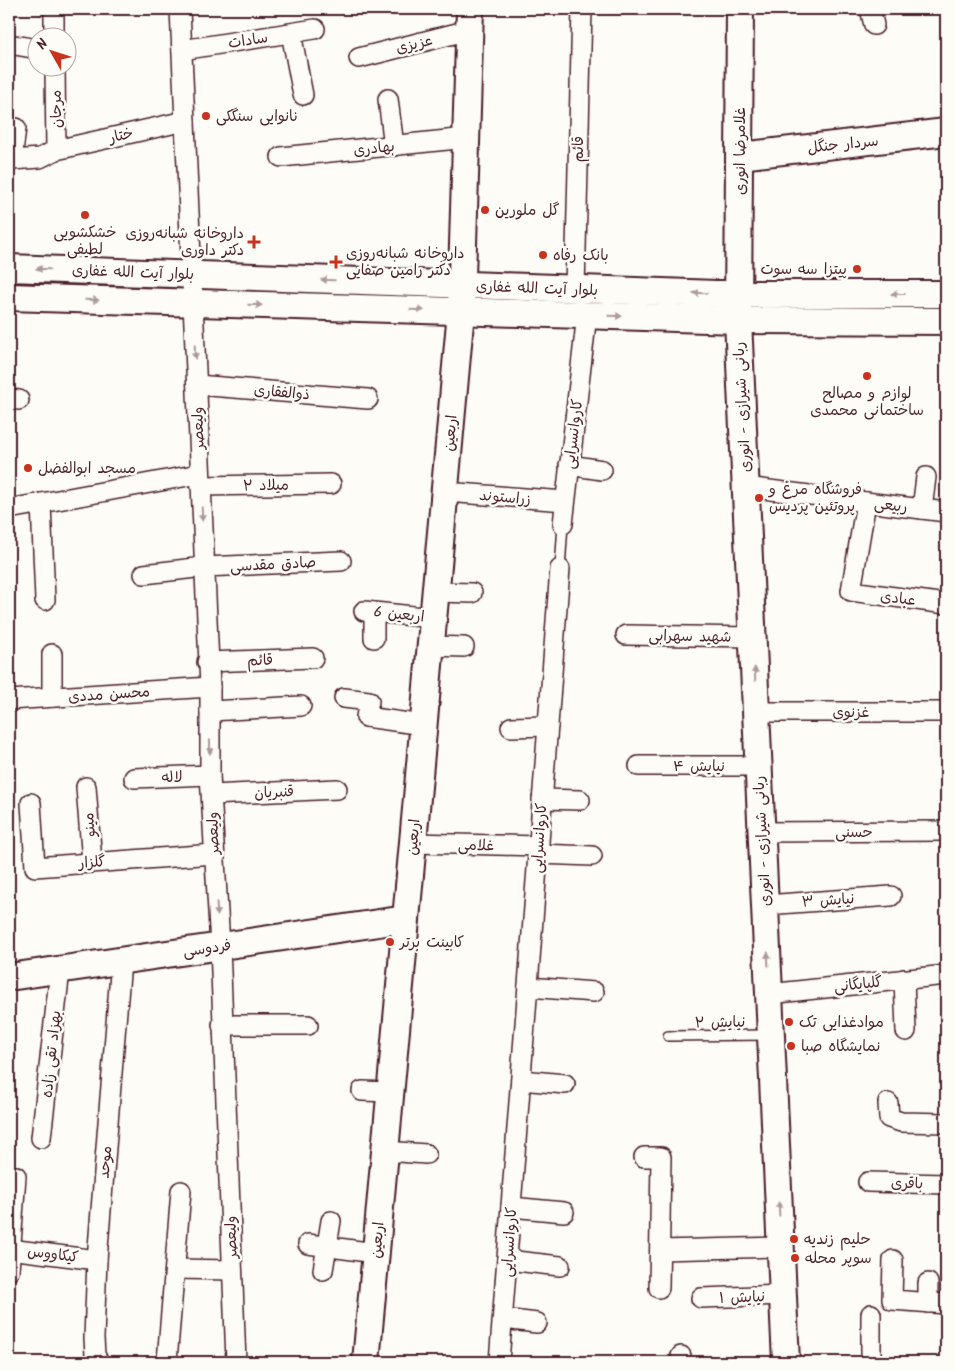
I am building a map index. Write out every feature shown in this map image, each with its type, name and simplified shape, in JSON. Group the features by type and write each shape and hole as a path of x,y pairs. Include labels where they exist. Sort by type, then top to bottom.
{"street":[{"path":"54,9 54,28"},
{"path":"180,9 192,274"},
{"name":"قائم","path":"575,289 582,9"},
{"name":"غلامرضا انوری","path":"738,320 740,294 740,9"},
{"path":"463,285 470,19"},
{"name":"عزیزی","path":"359,58 470,19"},
{"name":"سادات","path":"182,50 315,29"},
{"path":"291,33 303,95"},
{"path":"9,44 28,47"},
{"name":"مرجان","path":"55,78 56,150"},
{"path":"388,99 394,146"},
{"name":"ختار","path":"16,128 12,160 40,158 56,150 185,121"},
{"name":"سردار جنگل","path":"740,156 946,132"},
{"name":"بهادری","path":"281,157 467,138"},
{"name":"بلوار آیت الله غفاری","path":"9,268 740,294 946,294"},
{"name":"ولیعصر","path":"192,274 210,688 210,776 220,946 236,1362"},
{"name":"اربعین","path":"366,1362 463,285"},
{"name":"بلوار آیت الله غفاری","path":"9,297 738,320 946,322"},
{"name":"کاروانسرایی","path":"563,524 587,314"},
{"name":"ربانی شیرازی - انوری","path":"738,320 786,1362"},
{"name":"ذوالفقاری","path":"197,385 368,399"},
{"path":"569,466 602,470"},
{"path":"922,509 926,477"},
{"path":"9,509 200,480"},
{"name":"میلاد ۲","path":"200,480 331,484"},
{"name":"ربیعی","path":"746,487 946,512"},
{"name":"زراستوند","path":"445,492 565,501"},
{"name":"عبادی","path":"866,502 850,591 946,604"},
{"path":"41,503 45,600"},
{"name":"صادق مقدسی","path":"144,574 204,567 342,561"},
{"name":"کاروانسرایی","path":"499,1362 560,569"},
{"path":"436,592 472,593"},
{"name":"اربعین 6","path":"374,638 369,611 433,618"},
{"name":"شهید سهرابی","path":"626,635 753,637"},
{"path":"431,646 464,647"},
{"path":"52,654 52,698"},
{"name":"قائم","path":"208,662 314,658"},
{"name":"محسن مددی","path":"9,700 210,688"},
{"path":"344,698 369,701 366,717 424,725"},
{"path":"210,711 301,706"},
{"name":"غزنوی","path":"756,712 946,712"},
{"path":"511,727 548,726"},
{"name":"نیایش ۴","path":"639,766 759,766"},
{"name":"لاله","path":"134,778 210,776"},
{"name":"مینو","path":"86,787 92,862"},
{"name":"قنبریان","path":"212,795 337,789"},
{"path":"542,799 580,800"},
{"name":"گلزار","path":"31,803 34,867 214,854"},
{"name":"حسنی","path":"762,832 946,831"},
{"name":"غلامی","path":"413,843 538,850 592,856"},
{"name":"نیایش ۳","path":"765,904 891,896"},
{"name":"فردوسی","path":"9,977 406,919"},
{"name":"موحد","path":"99,1362 95,1355 94,1338 97,1260 121,961"},
{"name":"بهزاد تقی زاده","path":"41,1138 60,970"},
{"name":"گلپایگانی","path":"769,994 946,975"},
{"path":"904,979 906,1031"},
{"path":"528,987 594,992"},
{"path":"222,1025 308,1025"},
{"path":"521,1080 565,1084"},
{"path":"362,1091 390,1092"},
{"path":"888,1103 889,1118 901,1122 946,1123"},
{"path":"385,1151 426,1154"},
{"path":"644,1157 661,1157 659,1288"},
{"path":"9,1271 16,1176"},
{"name":"باقری","path":"868,1182 946,1184"},
{"path":"167,1361 181,1191"},
{"path":"511,1207 564,1212"},
{"path":"323,1270 331,1222"},
{"path":"308,1244 375,1253"},
{"path":"660,1250 781,1248"},
{"name":"کیکاووس","path":"10,1249 97,1260"},
{"path":"507,1260 560,1266"},
{"path":"893,1260 892,1300 937,1303 928,1283"},
{"path":"175,1269 232,1270"},
{"name":"نیایش ۱","path":"701,1298 783,1295"},
{"path":"871,1314 871,1362"},
{"path":"503,1319 537,1322"}],"lane":[{"name":"کاروانسرایی","path":"560,569 563,524"},
{"name":"نیایش ۲","path":"668,1036 771,1035"}],"place":[{"name":"نانوایی سنگکی","path":"206,116"},
{"name":"گل ملورین","path":"485,210"},
{"name":"خشکشویی لطیفی","path":"85,215"},
{"name":"داروخانه شبانه‌روزی دکتر داوری","path":"254,242"},
{"name":"بانک رفاه","path":"543,255"},
{"name":"داروخانه شبانه‌روزی دکتر رامین صفایی","path":"336,262"},
{"name":"پیتزا سه سوت","path":"857,269"},
{"name":"لوازم و مصالح ساختمانی محمدی","path":"867,376"},
{"name":"مسجد ابوالفضل","path":"28,468"},
{"name":"فروشگاه مرغ و پروتئین پردیس","path":"759,498"},
{"name":"کابینت برتر","path":"390,942"},
{"name":"موادغذایی تک","path":"789,1022"},
{"name":"نمایشگاه صبا","path":"791,1046"},
{"name":"حلیم زندیه","path":"794,1239"},
{"name":"سوپر محله","path":"795,1258"}]}
